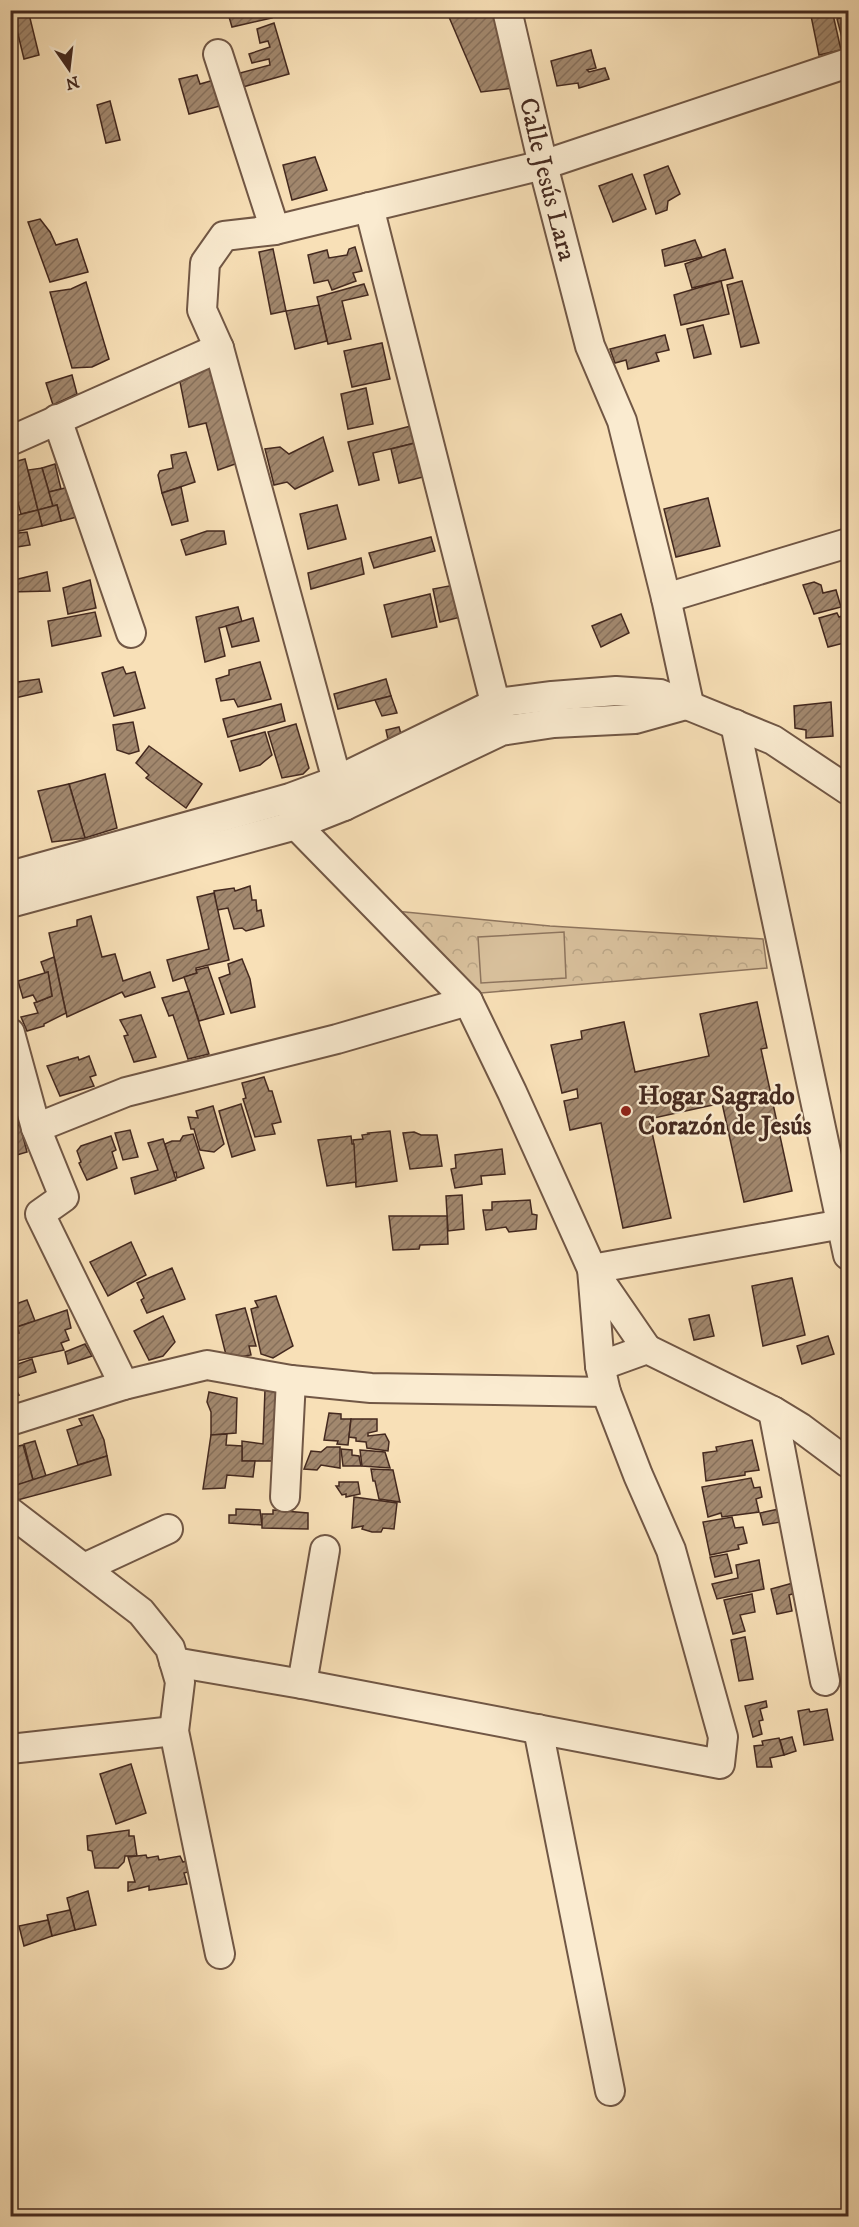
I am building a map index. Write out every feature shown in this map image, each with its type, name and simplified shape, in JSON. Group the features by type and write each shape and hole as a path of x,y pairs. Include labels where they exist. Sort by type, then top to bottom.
{"street":[{"name":"Calle Jesús Lara","path":"507,10 543,165 590,346 622,421 666,598 688,704"},
{"path":"218,54 275,230"},
{"path":"340,794 219,348 202,310 205,263 224,236 275,230 543,165 849,63"},
{"path":"369,207 501,731"},
{"path":"10,441 219,348"},
{"path":"57,419 131,633"},
{"path":"666,598 849,543"},
{"path":"340,794 496,704 552,696 616,691 660,694 773,740 848,790"},
{"path":"10,903 293,812 501,731 554,723 635,718 688,704"},
{"path":"735,724 845,1224 849,1255"},
{"path":"10,876 293,812"},
{"path":"293,812 468,1000 592,1269 647,1349 773,1410 849,1463"},
{"path":"36,1128 126,1092 337,1039 468,1000"},
{"path":"10,1032 36,1128 64,1197 40,1214 124,1385"},
{"path":"592,1269 845,1224"},
{"path":"174,1662 302,1684 720,1764 723,1737 671,1551 638,1475 603,1379 592,1269"},
{"path":"10,1421 124,1385 207,1365 291,1380 371,1388 603,1379 647,1349"},
{"path":"285,1497 291,1380"},
{"path":"773,1410 825,1681"},
{"path":"10,1512 141,1612 170,1648 180,1682 174,1731 220,1954"},
{"path":"84,1568 168,1529"},
{"path":"302,1684 325,1550"},
{"path":"538,1729 610,2091"},
{"path":"10,1749 174,1731"}],"green space":[{"path":"395,911 550,926 763,939 767,968 481,993"},
{"path":"564,932 566,978 481,983 478,937"}],"building":[{"path":"28,10 39,55 24,59 16,26 10,28 10,14"},
{"path":"227,10 270,10 272,18 232,27"},
{"path":"446,10 494,10 514,88 481,92"},
{"path":"818,10 832,10 841,50 819,55 811,16 819,15"},
{"path":"848,15 848,48 845,49 837,19"},
{"path":"274,23 289,74 243,87 240,73 270,65 269,59 252,63 249,54 270,47 268,41 260,43 257,29"},
{"path":"591,50 596,68 587,70 589,72 605,68 609,79 579,88 578,83 557,86 551,61"},
{"path":"197,75 200,84 214,80 220,106 189,114 179,79"},
{"path":"110,101 120,140 106,143 97,105"},
{"path":"315,157 327,190 292,200 283,165"},
{"path":"668,166 680,194 668,201 667,210 656,214 644,175"},
{"path":"632,174 646,209 613,222 599,186"},
{"path":"40,219 56,245 77,239 88,272 50,282 28,222"},
{"path":"695,240 702,257 665,266 662,250"},
{"path":"355,247 362,271 353,273 356,281 332,290 328,280 314,283 308,255 327,250 329,258 347,255 349,249"},
{"path":"273,249 286,311 271,314 259,252"},
{"path":"725,249 733,278 692,288 685,264"},
{"path":"721,281 729,314 681,325 674,295"},
{"path":"742,281 759,343 741,347 727,285"},
{"path":"86,282 109,359 92,367 72,368 50,292 71,289"},
{"path":"364,284 368,295 342,301 351,339 328,344 317,297"},
{"path":"319,305 327,341 295,349 286,311"},
{"path":"703,325 711,354 694,358 687,329"},
{"path":"665,335 669,350 656,353 659,361 628,369 626,360 615,363 610,349"},
{"path":"382,343 390,379 352,387 344,351"},
{"path":"209,368 238,463 218,470 206,423 189,427 180,382"},
{"path":"72,375 77,394 53,405 46,383"},
{"path":"366,388 373,424 348,429 341,394"},
{"path":"411,426 415,443 373,453 379,480 359,485 348,442"},
{"path":"323,437 333,471 295,489 287,482 274,485 265,449 280,447 289,454"},
{"path":"415,443 423,477 399,483 391,449"},
{"path":"186,452 195,482 162,493 158,475 160,471 173,468 171,455"},
{"path":"25,459 38,510 21,514 10,474 10,463"},
{"path":"55,464 61,489 49,492 42,468"},
{"path":"42,468 53,506 38,510 28,470"},
{"path":"69,487 77,517 61,521 57,505 53,506 49,492"},
{"path":"181,487 188,521 172,525 162,493"},
{"path":"708,498 720,546 676,557 664,509"},
{"path":"57,505 61,521 42,526 38,510"},
{"path":"337,505 346,539 308,549 300,514"},
{"path":"38,510 42,526 10,533 10,517"},
{"path":"207,531 224,531 226,544 186,555 181,540"},
{"path":"27,532 30,545 17,547 14,580 47,572 50,591 10,592 10,534"},
{"path":"431,537 435,551 374,568 369,553"},
{"path":"361,558 364,574 311,589 308,573"},
{"path":"90,580 96,608 68,614 63,588"},
{"path":"814,582 821,585 823,593 836,590 841,607 814,614 803,585"},
{"path":"454,585 461,617 440,622 433,589"},
{"path":"430,594 437,627 392,637 384,605"},
{"path":"238,607 242,622 219,628 225,656 205,662 196,617"},
{"path":"95,612 101,636 52,646 48,621"},
{"path":"837,613 839,617 848,614 848,642 828,647 819,618"},
{"path":"621,614 629,633 601,647 592,626"},
{"path":"253,618 259,641 232,647 226,626"},
{"path":"260,662 271,699 238,707 234,699 221,701 216,679 229,675 229,670"},
{"path":"123,667 126,674 135,672 145,708 114,716 102,673"},
{"path":"39,679 42,692 10,699 10,683"},
{"path":"386,679 391,696 338,709 334,694"},
{"path":"391,696 397,713 382,716 375,700"},
{"path":"831,702 833,736 806,738 806,730 795,728 794,706"},
{"path":"281,704 285,721 228,737 223,719"},
{"path":"133,722 139,751 129,754 117,750 113,725"},
{"path":"296,724 309,768 303,774 282,778 268,732"},
{"path":"399,727 403,741 389,744 386,730"},
{"path":"265,732 272,755 260,765 240,771 231,741"},
{"path":"149,746 202,784 186,808 146,778 149,775 136,763"},
{"path":"105,774 117,828 85,838 69,784"},
{"path":"69,784 85,838 52,842 38,791"},
{"path":"250,886 252,900 256,900 257,911 261,910 264,926 246,931 242,928 234,929 228,908 217,910 214,891 234,888 235,891"},
{"path":"214,893 229,960 196,968 197,973 173,981 167,960 209,949 197,897"},
{"path":"91,916 102,957 115,954 123,981 150,972 155,987 125,997 122,992 67,1017 49,933 77,926 77,920"},
{"path":"54,957 66,1013 44,1026 27,1031 21,1017 38,1013 34,1003 52,996 48,972 45,973 41,962"},
{"path":"242,959 250,979 255,1007 231,1013 219,978 230,974 228,964"},
{"path":"208,967 224,1014 199,1021 184,977 197,973 196,970"},
{"path":"48,972 52,996 37,1002 33,995 23,998 18,981"},
{"path":"189,991 209,1054 188,1059 173,1015 169,1016 162,998"},
{"name":"Hogar Sagrado Corazón de Jesús","path":"757,1002 767,1048 761,1049 792,1191 744,1202 722,1103 649,1119 671,1218 623,1228 601,1123 570,1130 564,1101 578,1098 577,1089 562,1093 551,1045 582,1039 581,1031 624,1022 635,1072 709,1056 700,1014"},
{"path":"141,1015 156,1057 134,1062 124,1036 128,1035 120,1020"},
{"path":"89,1056 96,1075 90,1077 94,1086 60,1096 47,1066"},
{"path":"264,1077 269,1091 272,1091 281,1122 272,1124 275,1134 255,1137 243,1099 246,1098 242,1083"},
{"path":"241,1104 255,1150 232,1157 219,1111"},
{"path":"213,1106 224,1144 214,1152 200,1150 188,1117 198,1118 196,1111"},
{"path":"18,1109 23,1124 10,1127 10,1111"},
{"path":"20,1125 27,1152 10,1157 10,1128"},
{"path":"130,1130 138,1157 123,1160 115,1133"},
{"path":"390,1131 397,1181 356,1187 353,1140 363,1139 362,1135 368,1133"},
{"path":"414,1132 421,1135 437,1135 442,1166 410,1169 403,1133"},
{"path":"193,1134 204,1168 177,1178 176,1172 173,1173 165,1144 180,1141 183,1136"},
{"path":"111,1136 116,1150 112,1152 117,1168 87,1180 79,1163 81,1162 77,1151 81,1146"},
{"path":"351,1136 352,1144 354,1144 356,1182 327,1186 318,1140"},
{"path":"163,1139 176,1180 135,1194 131,1178 158,1170 148,1143"},
{"path":"502,1149 505,1174 481,1176 482,1184 455,1188 451,1169 456,1168 455,1155"},
{"path":"462,1195 464,1229 448,1231 446,1196"},
{"path":"530,1200 532,1214 537,1215 536,1229 509,1232 506,1227 486,1230 483,1210 492,1210 492,1202"},
{"path":"389,1216 447,1216 448,1244 420,1245 419,1249 393,1250"},
{"path":"131,1242 146,1275 108,1296 90,1262"},
{"path":"172,1268 185,1299 147,1313 141,1300 144,1298 137,1283"},
{"path":"792,1278 805,1335 763,1346 752,1286"},
{"path":"276,1296 293,1346 273,1358 261,1354 251,1309 258,1307 255,1301"},
{"path":"27,1300 35,1321 10,1329 10,1306"},
{"path":"245,1308 256,1346 249,1346 251,1355 227,1359 216,1315"},
{"path":"67,1310 71,1328 65,1330 69,1340 61,1343 64,1350 17,1361 10,1345 10,1336 19,1333 17,1327"},
{"path":"709,1315 714,1336 694,1340 689,1319"},
{"path":"163,1316 175,1342 163,1356 149,1360 134,1331"},
{"path":"828,1336 834,1354 802,1364 797,1346"},
{"path":"85,1344 92,1356 68,1364 65,1352"},
{"path":"32,1359 36,1372 11,1380 19,1395 10,1398 10,1367"},
{"path":"265,1389 281,1392 277,1461 242,1461 242,1441 263,1444"},
{"path":"209,1392 237,1398 236,1433 211,1435 211,1412 207,1402"},
{"path":"329,1413 341,1414 341,1419 351,1419 348,1445 337,1444 338,1441 324,1440"},
{"path":"93,1415 104,1440 107,1456 78,1465 67,1430 82,1425 79,1419"},
{"path":"351,1419 377,1419 377,1431 368,1433 368,1436 385,1434 389,1442 388,1451 367,1448 366,1442 356,1441 356,1438 349,1437"},
{"path":"227,1434 226,1445 242,1446 242,1461 255,1461 253,1477 227,1475 225,1488 203,1489 211,1435"},
{"path":"752,1440 759,1470 745,1472 745,1475 706,1481 703,1453 717,1451 716,1447"},
{"path":"35,1441 46,1476 33,1480 24,1444"},
{"path":"23,1445 33,1480 15,1486 10,1482 10,1448"},
{"path":"327,1447 340,1447 340,1468 321,1465 317,1470 304,1469 311,1451 321,1452"},
{"path":"341,1449 352,1450 352,1455 359,1456 361,1466 343,1466"},
{"path":"360,1450 385,1452 390,1468 362,1466"},
{"path":"107,1456 111,1475 14,1501 10,1497 10,1487"},
{"path":"371,1469 393,1470 400,1502 379,1499"},
{"path":"751,1478 754,1488 760,1487 762,1497 756,1499 759,1512 722,1517 721,1513 708,1517 702,1487"},
{"path":"339,1482 358,1482 360,1494 346,1497 346,1494 342,1495 336,1486 339,1486"},
{"path":"354,1497 397,1503 394,1529 383,1528 381,1532 372,1532 362,1529 363,1526 352,1528"},
{"path":"784,1508 787,1521 763,1525 760,1513"},
{"path":"236,1509 260,1510 262,1525 229,1523 229,1515 236,1515"},
{"path":"273,1510 308,1513 308,1529 262,1528 262,1514 273,1514"},
{"path":"732,1517 735,1528 743,1527 747,1543 738,1545 739,1549 710,1555 703,1522"},
{"path":"727,1554 732,1573 715,1577 710,1557"},
{"path":"759,1560 764,1589 717,1599 712,1584 738,1578 736,1565"},
{"path":"793,1583 796,1593 789,1595 792,1611 777,1614 771,1589"},
{"path":"752,1594 755,1612 740,1615 745,1631 733,1634 724,1600"},
{"path":"745,1637 753,1679 739,1681 731,1640"},
{"path":"766,1701 767,1707 760,1709 763,1720 759,1721 762,1734 753,1737 745,1706"},
{"path":"809,1709 810,1712 827,1709 833,1740 804,1745 798,1711"},
{"path":"792,1737 796,1751 784,1755 780,1740"},
{"path":"779,1738 784,1755 770,1758 772,1767 757,1767 754,1746 763,1745 762,1741"},
{"path":"131,1764 146,1813 116,1824 100,1774"},
{"path":"129,1830 129,1836 134,1836 137,1856 125,1856 124,1862 118,1868 95,1868 92,1851 88,1850 87,1836"},
{"path":"146,1855 147,1858 158,1856 159,1860 180,1856 183,1862 186,1861 188,1872 184,1873 187,1884 149,1890 149,1886 128,1891 128,1882 135,1882 128,1857"},
{"path":"88,1891 96,1925 75,1930 67,1898"},
{"path":"70,1910 75,1930 52,1936 47,1915"},
{"path":"48,1920 52,1936 24,1946 19,1926"}],"place":[{"name":"Hogar Sagrado Corazón de Jesús","path":"626,1111"}]}
